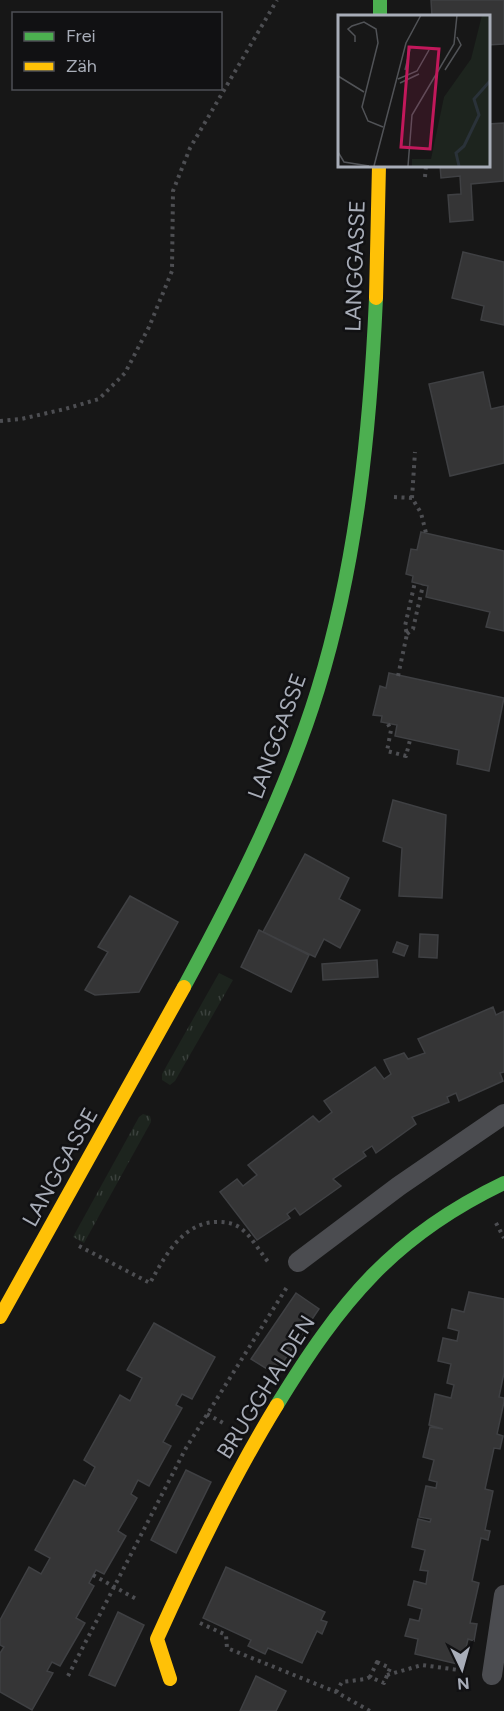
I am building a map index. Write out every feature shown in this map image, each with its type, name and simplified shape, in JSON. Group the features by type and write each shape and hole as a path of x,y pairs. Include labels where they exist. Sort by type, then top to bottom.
{"main road":[{"name":"LANGGASSE","path":"0,1317 136,1074 242,877 280,795 309,717 332,642 352,553 360,494 374,336 379,166"},
{"name":"BRUGGHALDEN","path":"170,1679 157,1639 200,1542 285,1390 341,1309 379,1267 426,1227 480,1194 504,1183"}],"lane":[{"path":"298,1262 399,1186 504,1114"},
{"path":"492,1675 504,1595"}],"path":[{"path":"0,421 66,409 99,399 125,373 149,327 171,271 173,191 190,148 277,0"},
{"path":"425,177 426,166"},
{"path":"415,452 412,498 421,513 426,533"},
{"path":"388,496 412,498"},
{"path":"398,676 407,634 405,626 415,582"},
{"path":"407,634 413,629 423,585"},
{"path":"388,724 391,730 387,752 406,756 410,740"},
{"path":"76,1244 150,1283 167,1253 189,1230 210,1222"},
{"path":"68,1676 186,1448 289,1283"},
{"path":"93,1575 144,1603"},
{"path":"196,1622 226,1635 227,1648 336,1692 370,1711"},
{"path":"336,1692 342,1682 366,1680 370,1677 377,1662 390,1668 384,1683 370,1677"},
{"path":"387,1675 422,1665 492,1675"}],"green space":[{"path":"219,973 233,980 175,1081 170,1085 162,1080 162,1074"},
{"path":"143,1114 150,1116 151,1122 84,1243 73,1237 139,1117"}],"building":[{"path":"431,0 504,0 504,44 489,45 489,15 432,15"},
{"path":"504,123 504,181 471,184 473,220 450,222 448,195 461,194 460,176 441,178 440,166 489,166 489,124"},
{"path":"463,252 504,262 504,325 481,320 484,306 452,298"},
{"path":"483,372 491,409 504,406 504,463 450,476 429,384"},
{"path":"421,532 504,551 504,631 486,627 490,612 426,597 428,586 412,582 413,576 406,574 411,549 417,550"},
{"path":"389,673 504,698 489,771 457,764 459,750 395,736 397,725 381,722 382,716 373,715 380,686 386,688"},
{"path":"393,800 446,815 442,898 399,896 402,848 383,841"},
{"path":"305,854 349,878 339,899 360,910 340,948 324,939 315,957 263,932"},
{"path":"130,896 178,922 139,992 95,995 85,990 108,952 98,947"},
{"path":"259,930 309,955 291,992 241,967"},
{"path":"420,934 438,935 437,958 419,957"},
{"path":"397,942 408,946 404,956 393,952"},
{"path":"377,960 378,977 323,980 322,964"},
{"path":"493,1007 496,1015 504,1011 504,1072 500,1073 503,1081 459,1101 456,1093 447,1097 449,1102 412,1117 416,1124 376,1153 372,1146 363,1152 366,1156 333,1179 341,1186 300,1215 295,1208 287,1214 290,1218 257,1240 220,1192 237,1179 243,1186 257,1175 248,1165 313,1116 319,1122 332,1112 324,1101 375,1067 384,1079 391,1074 384,1060 404,1053 408,1059 425,1053 418,1039"},
{"path":"469,1292 504,1299 504,1373 499,1397 504,1398 504,1402 497,1434 503,1436 500,1449 494,1448 485,1489 493,1491 485,1530 490,1531 488,1540 481,1538 472,1581 479,1583 470,1623 477,1624 474,1641 468,1639 462,1665 415,1654 418,1639 405,1636 410,1619 419,1621 422,1609 408,1605 414,1581 426,1584 428,1571 420,1570 425,1550 412,1547 418,1519 430,1522 431,1519 419,1517 426,1486 436,1488 437,1482 429,1480 434,1460 423,1457 430,1427 443,1429 429,1425 435,1394 451,1398 454,1385 447,1383 451,1364 438,1361 443,1338 457,1341 459,1331 448,1328 452,1309 464,1312"},
{"path":"296,1293 319,1309 275,1374 251,1359"},
{"path":"154,1323 215,1357 192,1399 182,1394 176,1405 182,1408 163,1442 171,1446 149,1486 138,1480 131,1494 137,1498 118,1531 126,1536 104,1574 96,1570 89,1583 94,1586 76,1618 85,1623 60,1666 52,1662 47,1671 53,1673 32,1710 0,1692 0,1653 4,1647 0,1645 0,1620 29,1567 41,1574 50,1558 35,1550 74,1480 85,1486 95,1467 84,1460 120,1395 130,1401 142,1378 127,1370"},
{"path":"186,1470 211,1482 176,1553 151,1540"},
{"path":"226,1567 325,1612 321,1620 327,1622 322,1634 317,1631 302,1663 268,1648 265,1654 248,1646 251,1640 203,1618"},
{"path":"118,1612 144,1625 115,1686 89,1675"},
{"path":"256,1676 286,1691 276,1711 240,1711"}],"traffic: fast":[{"path":"380,0 380,15"},
{"path":"184,987 241,878 275,804 318,689 343,593 352,544 370,397 376,298"},
{"path":"277,1405 323,1334 372,1275 400,1249 431,1226 504,1183"}],"traffic: slow":[{"path":"376,298 379,166"},
{"path":"0,1317 184,987"},
{"path":"170,1679 157,1639 213,1520 277,1405"}]}
